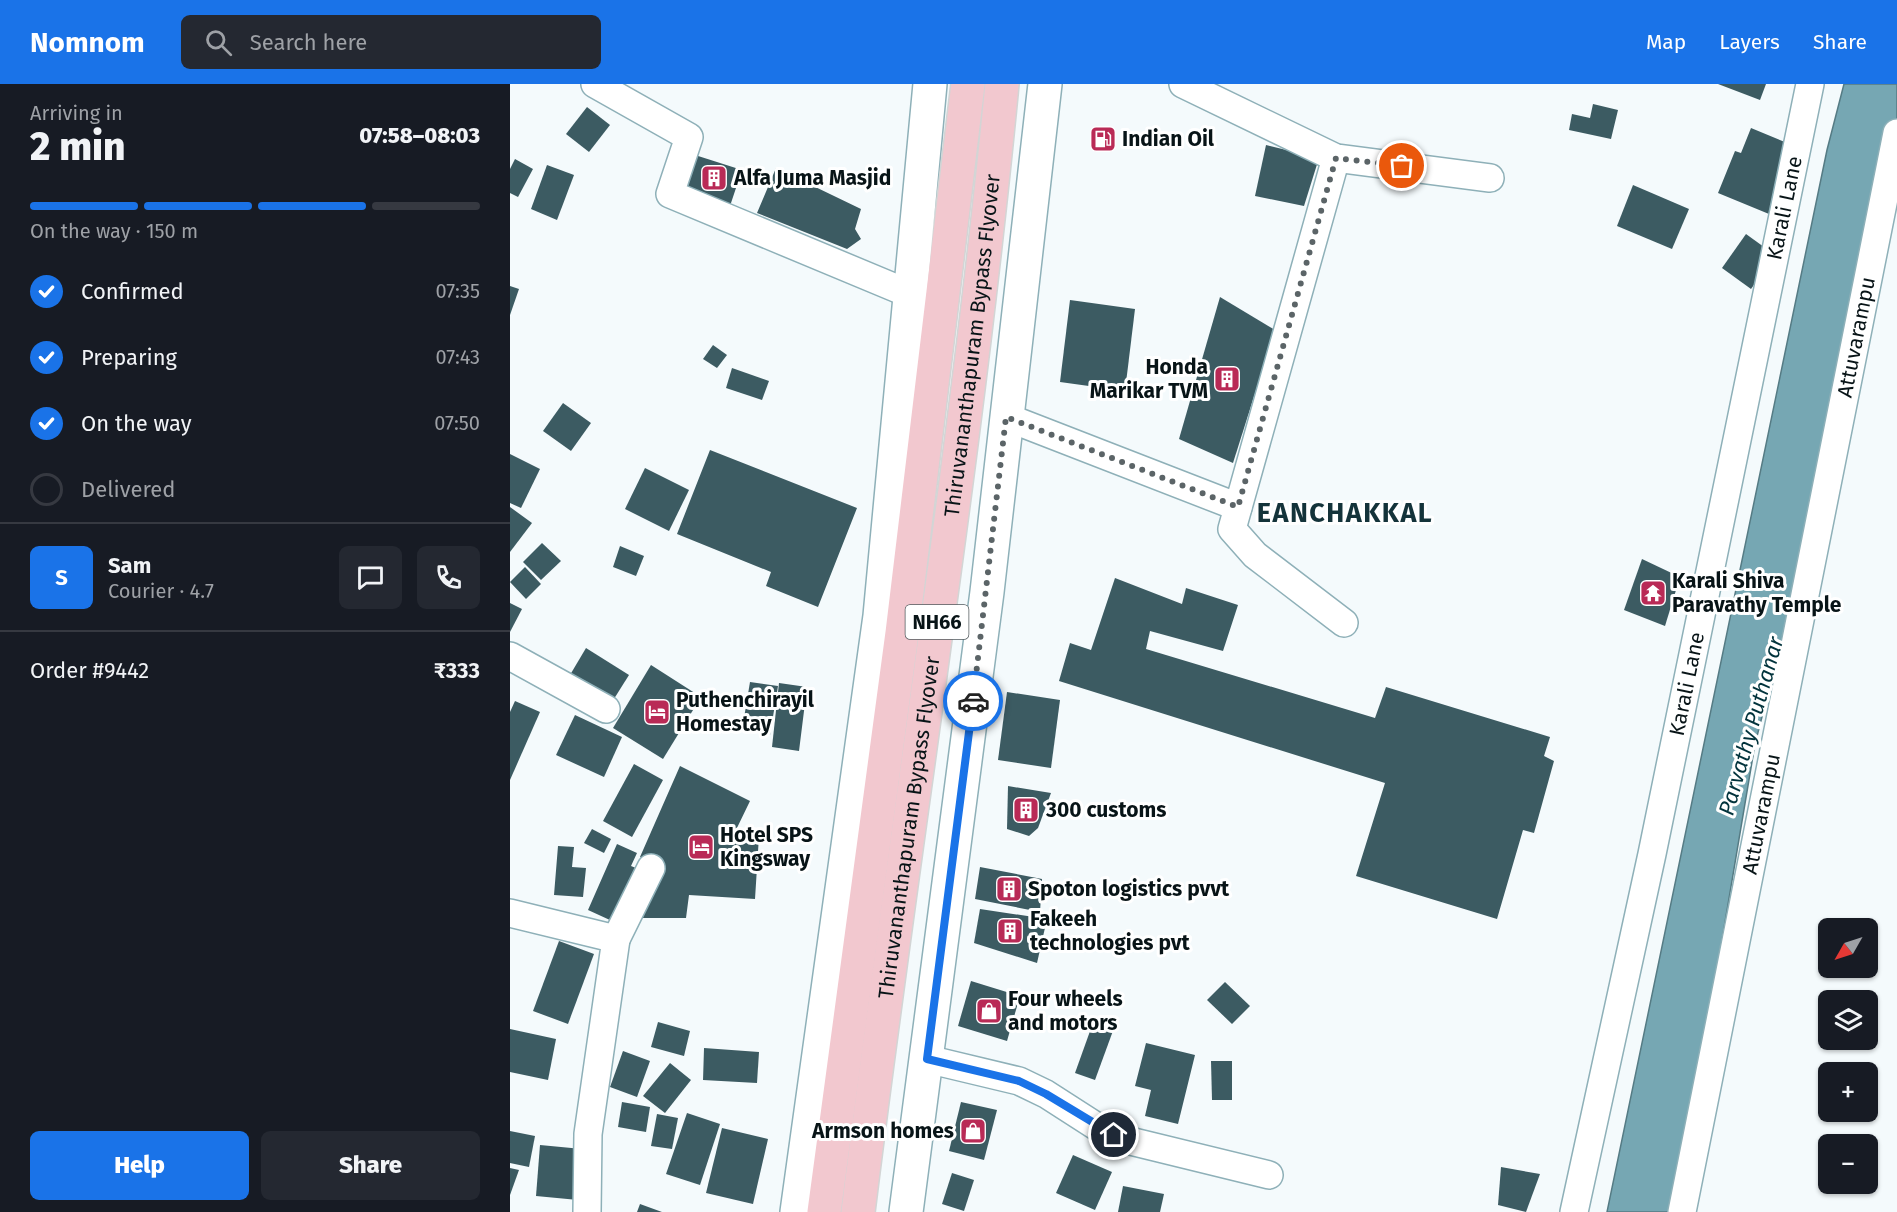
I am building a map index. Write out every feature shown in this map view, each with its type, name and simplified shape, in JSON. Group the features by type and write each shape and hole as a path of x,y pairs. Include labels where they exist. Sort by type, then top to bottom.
{"highway":[{"name":"Thiruvananthapuram Bypass Flyover","path":"824,1212 903,621 968,84"},
{"name":"Thiruvananthapuram Bypass Flyover","path":"858,1212 886,980 983,275 1002,84"}],"street":[{"path":"595,84 689,137 670,194 910,294"},
{"path":"797,1212 880,616 930,84"},
{"path":"906,1212 987,592 1045,84"},
{"path":"1184,84 1336,158 1490,178"},
{"name":"Karali Lane","path":"1574,1212 1652,854 1810,84"},
{"name":"Attuvarampu","path":"1682,1212 1897,134"},
{"path":"1336,158 1232,529 1255,555 1344,623"},
{"path":"1006,417 1238,507"},
{"path":"510,656 606,708"},
{"path":"587,1212 588,1134 616,939 651,868"},
{"path":"510,913 616,939"},
{"path":"927,1059 1019,1081 1046,1094 1102,1130 1126,1140 1269,1175"}],"water":[{"name":"Parvathy Puthanar","path":"1844,84 1897,84 1897,155 1864,320 1755,744 1700,1071 1669,1212 1607,1212 1827,150"}],"building":[{"path":"1718,84 1766,84 1760,100"},
{"path":"1593,104 1618,110 1611,139 1569,130 1572,114 1590,118"},
{"path":"587,107 610,125 589,152 566,134"},
{"path":"1751,128 1797,147 1769,214 1718,193 1735,151 1741,153"},
{"path":"1266,145 1319,158 1304,206 1255,196"},
{"name":"Alfa Juma Masjid","path":"695,155 742,170 729,209 687,186"},
{"path":"515,159 533,169 518,197 510,193 510,169"},
{"path":"547,165 574,175 557,220 531,209"},
{"path":"776,168 861,209 855,229 861,239 847,249 757,213"},
{"path":"1633,185 1689,209 1672,249 1617,226"},
{"path":"1746,234 1775,255 1751,289 1722,268"},
{"path":"510,286 519,289 510,315"},
{"name":"Honda Marikar TVM","path":"1220,297 1275,330 1233,463 1179,439"},
{"path":"1070,300 1135,309 1125,391 1060,382"},
{"path":"713,345 727,355 717,368 703,359"},
{"path":"732,368 769,381 762,400 726,388"},
{"path":"563,403 591,423 571,451 543,431"},
{"path":"710,450 857,508 818,607 766,586 771,572 677,534"},
{"path":"510,454 540,469 521,508 510,503"},
{"path":"645,468 689,490 669,531 625,509"},
{"path":"510,507 532,523 510,552"},
{"path":"542,543 561,561 541,580 523,562"},
{"path":"620,546 644,556 636,576 613,567"},
{"name":"Karali Shiva Paravathy Temple","path":"1642,559 1680,577 1665,626 1624,610"},
{"path":"525,567 541,584 526,599 510,582"},
{"path":"1115,578 1182,604 1186,588 1238,605 1223,651 1150,631 1146,649 1375,718 1386,687 1550,737 1544,756 1554,761 1534,833 1523,830 1497,919 1356,876 1385,783 1059,681 1070,643 1091,650"},
{"path":"510,603 522,609 510,632"},
{"path":"586,648 629,675 612,702 570,675"},
{"name":"Puthenchirayil Homestay","path":"651,665 701,697 663,759 613,728"},
{"path":"750,682 778,686 770,735 742,730"},
{"path":"779,683 807,687 799,751 772,747"},
{"path":"1007,692 1060,700 1051,768 998,760"},
{"path":"515,701 540,712 510,780 510,712"},
{"path":"575,715 622,737 604,777 556,755"},
{"path":"634,764 663,780 632,837 603,821"},
{"name":"Hotel SPS Kingsway","path":"680,766 750,801 735,832 759,836 755,899 689,895 686,918 629,918 653,867 640,857"},
{"name":"300 customs","path":"1008,786 1051,793 1038,828 1029,836 1007,829"},
{"path":"592,829 611,839 604,853 584,843"},
{"path":"617,844 637,853 631,866 646,872 623,926 588,910"},
{"path":"558,846 574,847 572,867 586,868 583,897 554,895"},
{"name":"Spoton logistics pvvt","path":"980,867 1042,879 1040,912 975,899"},
{"name":"Fakeeh technologies pvt","path":"980,909 1047,919 1037,963 974,943"},
{"path":"559,941 594,954 568,1024 533,1011"},
{"name":"Four wheels and motors","path":"971,981 1020,996 1007,1041 958,1026"},
{"path":"1225,982 1250,1006 1232,1024 1207,1000"},
{"path":"1094,1020 1114,1028 1095,1080 1075,1073"},
{"path":"658,1022 690,1031 684,1056 651,1047"},
{"path":"510,1029 556,1039 548,1080 510,1072"},
{"path":"1146,1043 1195,1055 1178,1124 1145,1116 1151,1090 1135,1086"},
{"path":"704,1048 759,1052 757,1083 703,1080"},
{"path":"623,1051 650,1061 637,1097 610,1087"},
{"path":"1211,1061 1232,1061 1232,1100 1212,1100"},
{"path":"670,1063 691,1080 665,1113 643,1096"},
{"path":"622,1102 650,1107 646,1132 618,1127"},
{"name":"Armson homes","path":"961,1102 997,1110 984,1160 949,1151"},
{"path":"687,1113 720,1124 700,1185 666,1174"},
{"path":"657,1114 678,1118 672,1149 651,1146"},
{"path":"722,1128 768,1139 753,1204 706,1193"},
{"path":"510,1131 535,1136 529,1167 510,1163"},
{"path":"540,1145 582,1149 578,1200 536,1196"},
{"path":"1073,1155 1112,1172 1095,1210 1056,1193"},
{"path":"1501,1167 1540,1174 1526,1212 1498,1205"},
{"path":"510,1168 519,1170 510,1195"},
{"path":"952,1173 974,1180 964,1211 942,1204"},
{"path":"1123,1186 1164,1194 1160,1212 1118,1212"},
{"path":"640,1204 662,1212 637,1212"}],"way so far":[{"path":"973,701 1006,417 1238,507 1336,158 1402,166"}],"place":[{"name":"Indian Oil","path":"1103,139"},
{"name":"Alfa Juma Masjid","path":"714,178"},
{"name":"Honda Marikar TVM","path":"1227,379"},
{"name":"Karali Shiva Paravathy Temple","path":"1653,593"},
{"name":"Puthenchirayil Homestay","path":"657,712"},
{"name":"300 customs","path":"1026,810"},
{"name":"Hotel SPS Kingsway","path":"701,847"},
{"name":"Spoton logistics pvvt","path":"1009,889"},
{"name":"Fakeeh technologies pvt","path":"1010,931"},
{"name":"Four wheels and motors","path":"989,1011"},
{"name":"Armson homes","path":"973,1131"}],"district":[{"name":"EANCHAKKAL","path":"1345,513"}],"route":[{"path":"973,701 927,1059 1019,1081 1046,1094 1102,1130 1114,1135"}]}
